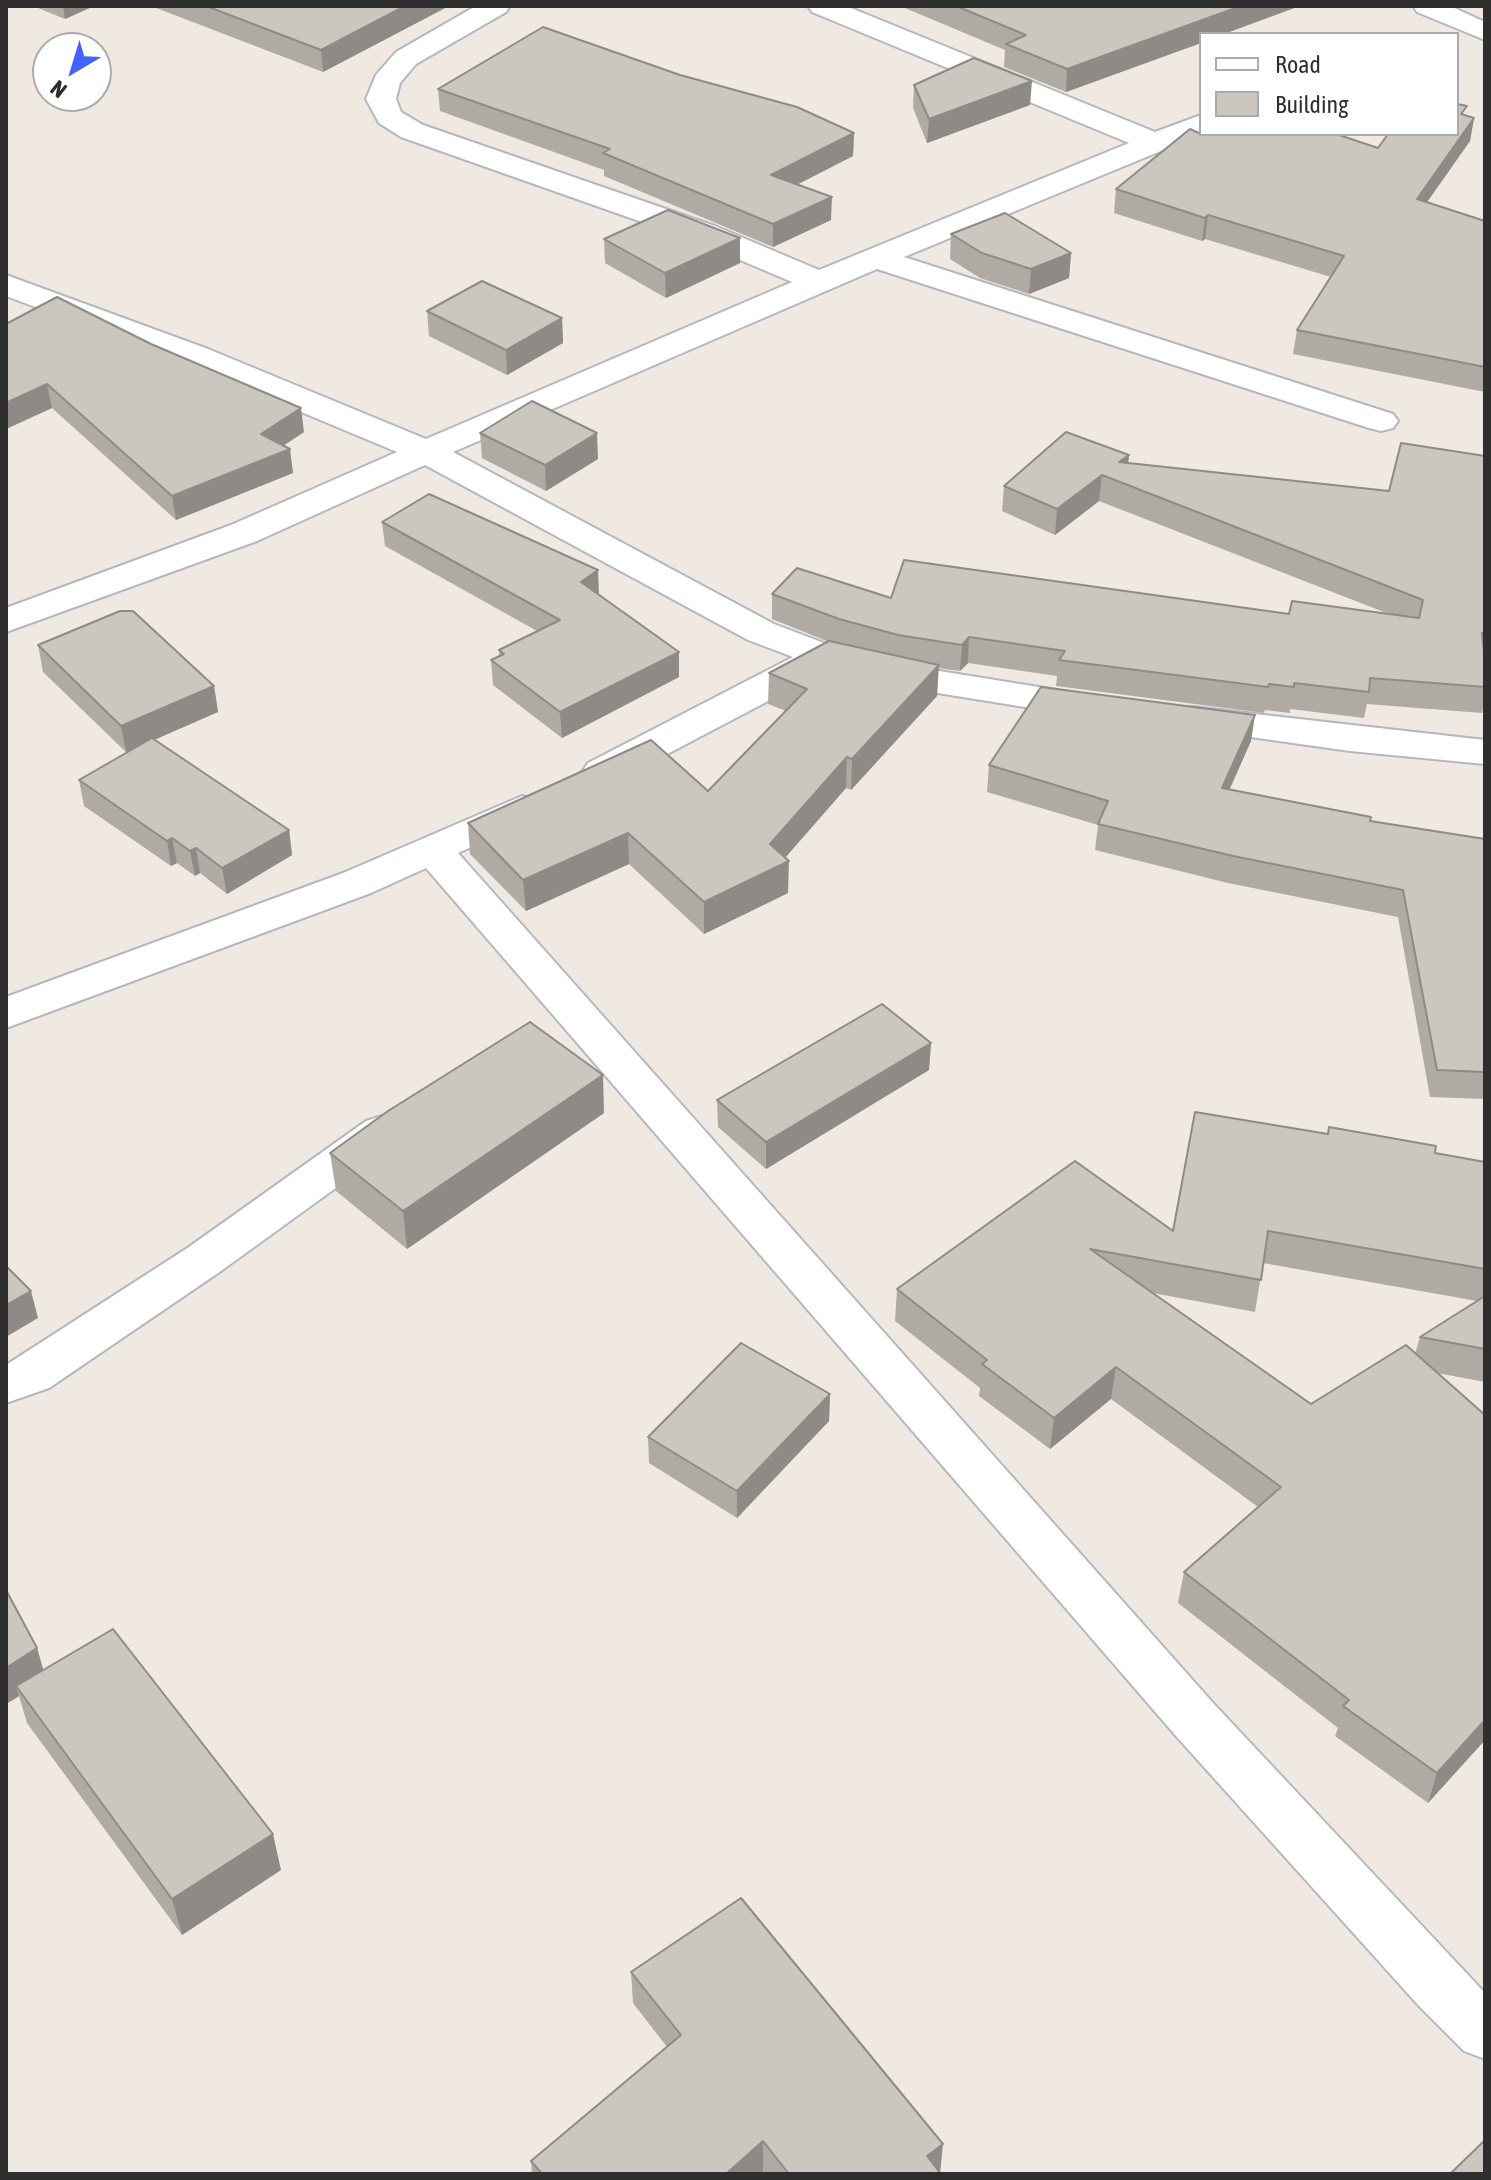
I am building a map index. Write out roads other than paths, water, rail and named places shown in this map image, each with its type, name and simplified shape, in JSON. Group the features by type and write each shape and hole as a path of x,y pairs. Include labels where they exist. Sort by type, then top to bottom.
{"street":[{"path":"496,6 406,58 386,81 381,99 389,117 412,131 704,233 819,282"},
{"path":"822,6 1152,142"},
{"path":"1427,6 1473,32"},
{"path":"6,621 244,533 875,258 1199,125"},
{"path":"875,258 1381,421"},
{"path":"6,285 196,356 427,452 761,632 824,656 909,678 1149,713 1350,739 1485,752"},
{"path":"6,1013 357,883 562,791 824,656"},
{"path":"432,849 1195,1720 1439,1987 1485,2032"},
{"path":"537,1039 587,1026"},
{"path":"6,1384 32,1375 46,1366 418,1109"}]}
